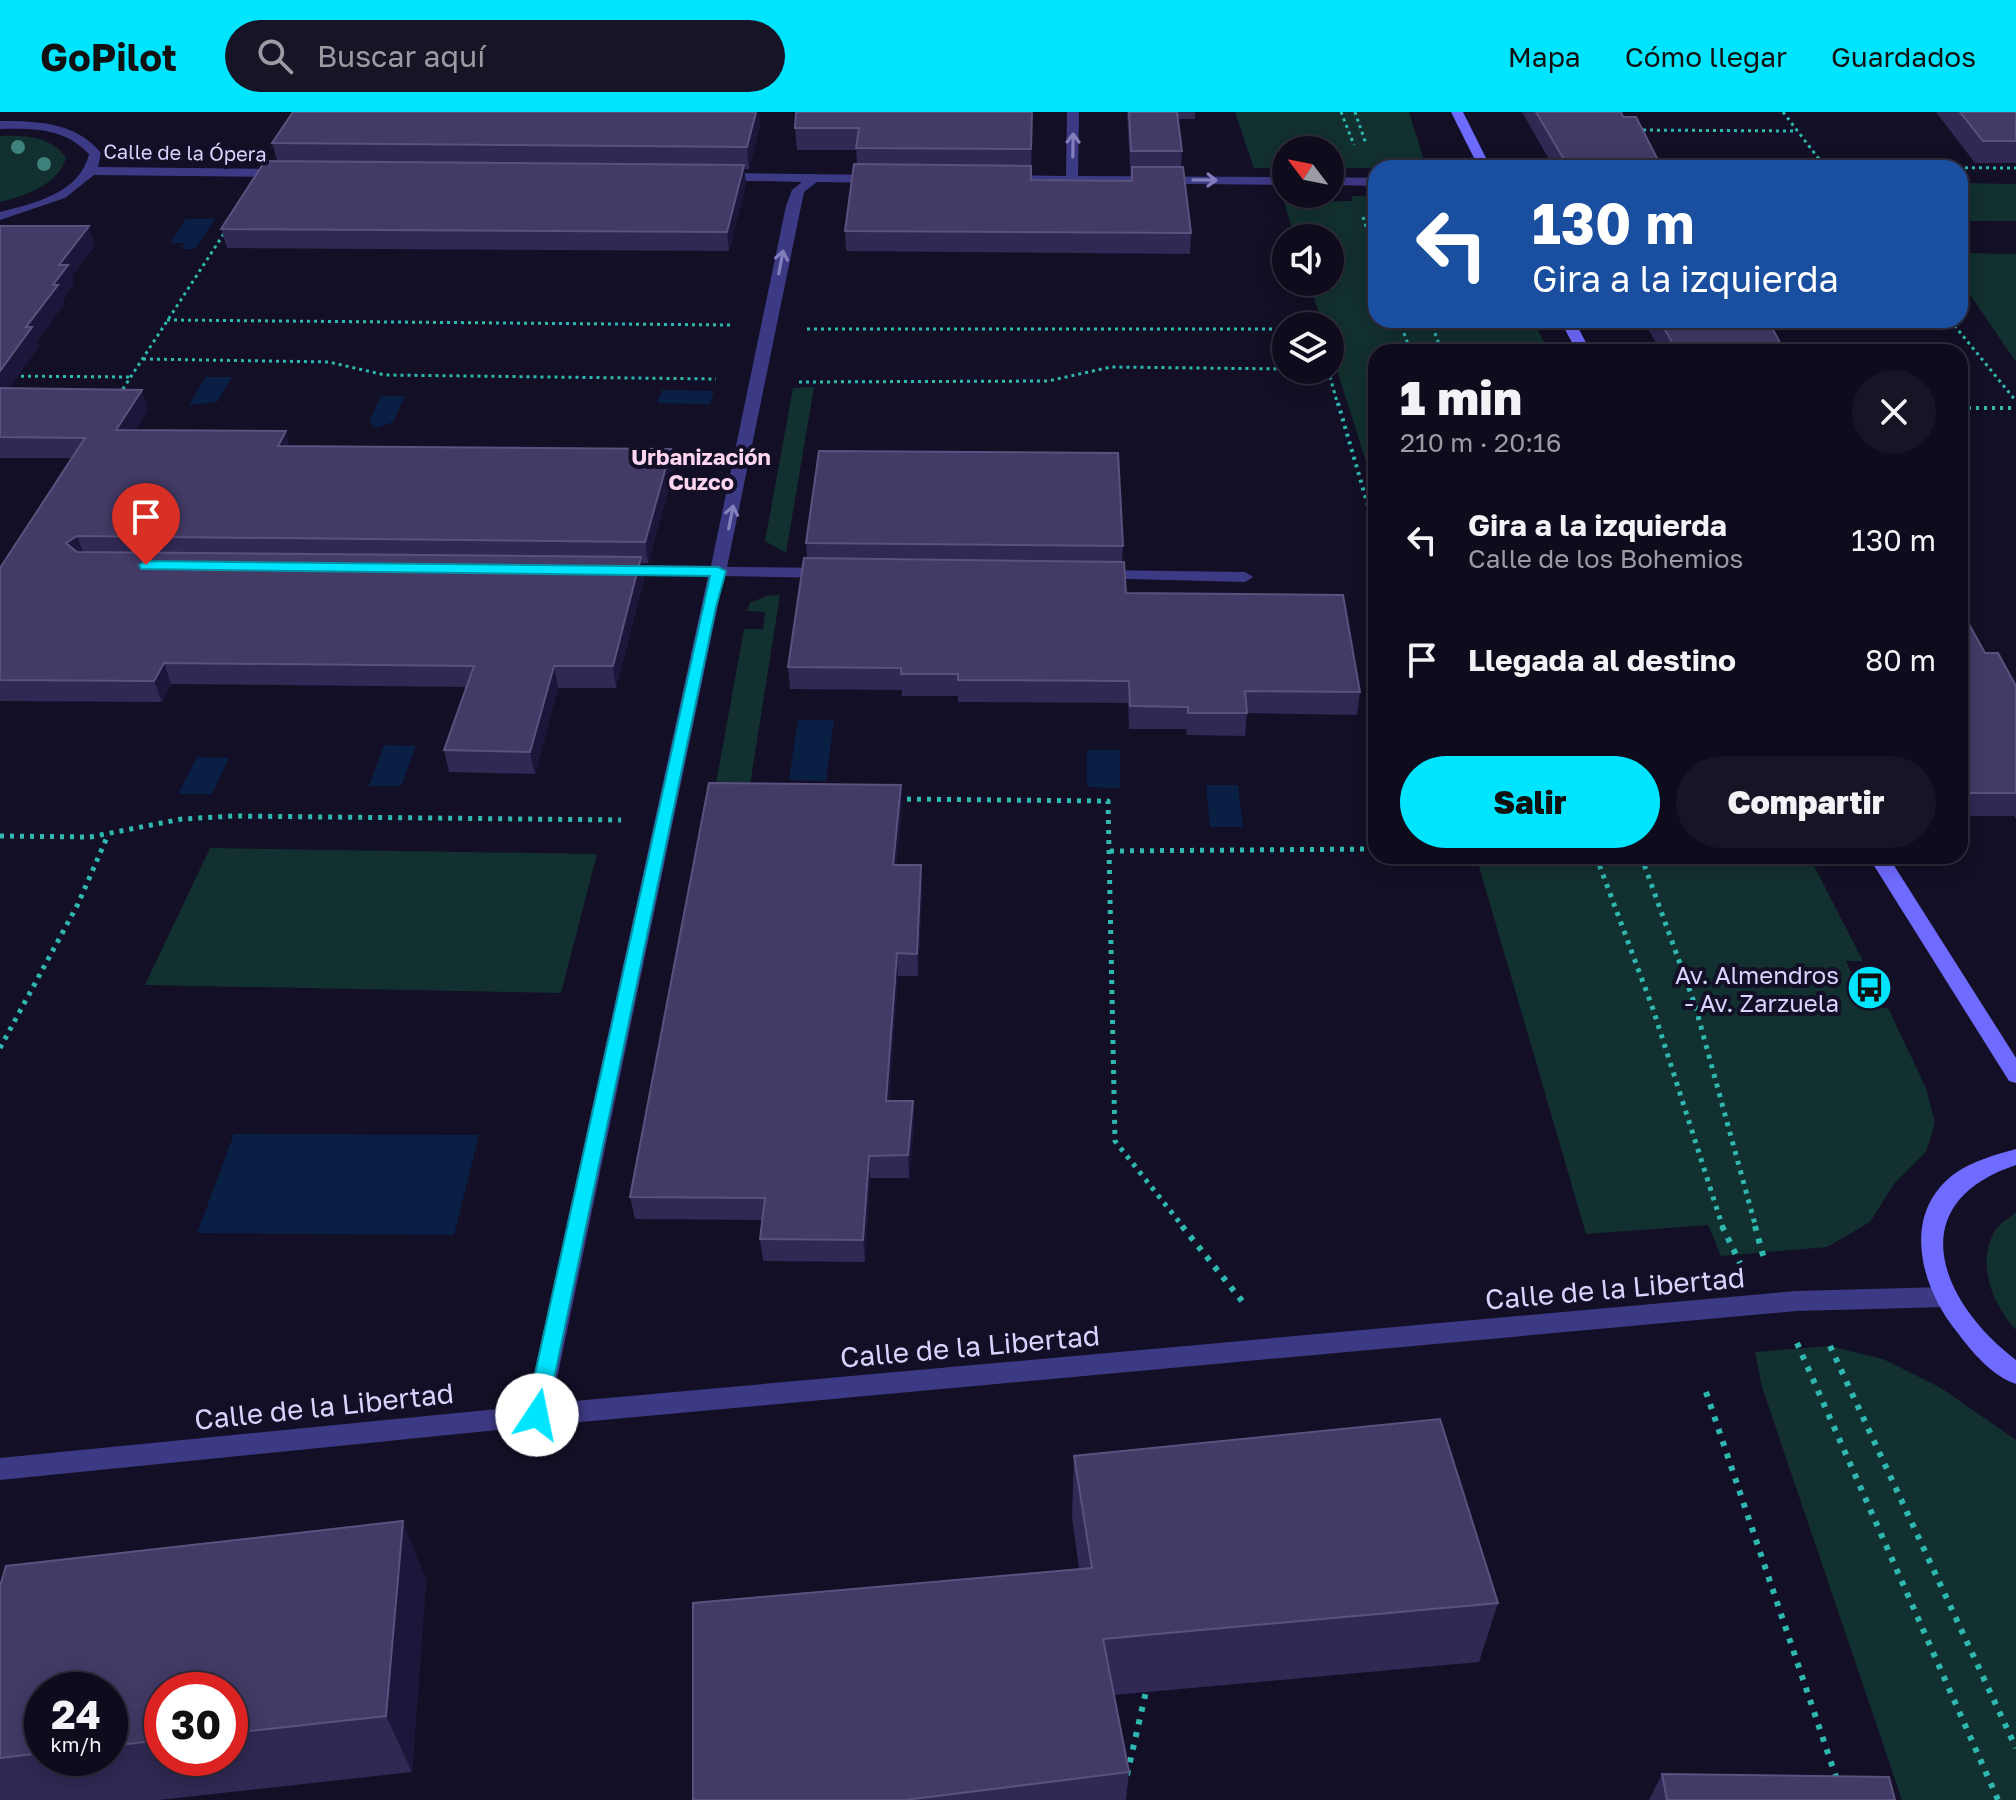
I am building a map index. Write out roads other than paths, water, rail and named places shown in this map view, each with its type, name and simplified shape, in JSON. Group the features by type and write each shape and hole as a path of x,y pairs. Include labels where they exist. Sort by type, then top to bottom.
{"street":[{"path":"1072,178 1073,112"},
{"path":"1457,112 1481,160"},
{"path":"0,125 27,118 83,139 95,153 91,171 68,191 29,208 0,216"},
{"name":"Calle de la Ópera","path":"91,171 299,173"},
{"path":"706,177 893,179"},
{"path":"537,1415 718,571 792,206 798,190 815,178"},
{"path":"1000,179 1272,181"},
{"path":"1344,181 1368,182"},
{"path":"605,570 841,573"},
{"path":"1074,575 1245,577"},
{"path":"1883,864 2016,1075"},
{"path":"2016,1157 1979,1169 1951,1191 1934,1221 1932,1258 1945,1297 1967,1331 2016,1374"},
{"name":"Calle de la Libertad","path":"0,1469 537,1415 1796,1301 1945,1297"}],"water":[{"path":"186,219 215,219 195,249 181,249 185,243 170,243"},
{"path":"206,377 232,377 217,402 189,405"},
{"path":"662,390 714,391 710,404 657,403"},
{"path":"381,396 405,396 393,422 377,428 369,422"},
{"path":"798,720 834,720 826,781 789,780"},
{"path":"384,745 416,746 401,786 369,786"},
{"path":"1087,750 1120,750 1120,788 1087,787"},
{"path":"197,757 229,758 212,794 178,794"},
{"path":"1206,785 1238,785 1243,827 1210,827"},
{"path":"234,1134 479,1135 454,1235 197,1233"}],"place":[{"name":"Av. Almendros - Av. Zarzuela","path":"1870,988"}],"district":[{"name":"Urbanización Cuzco","path":"701,468"}]}
